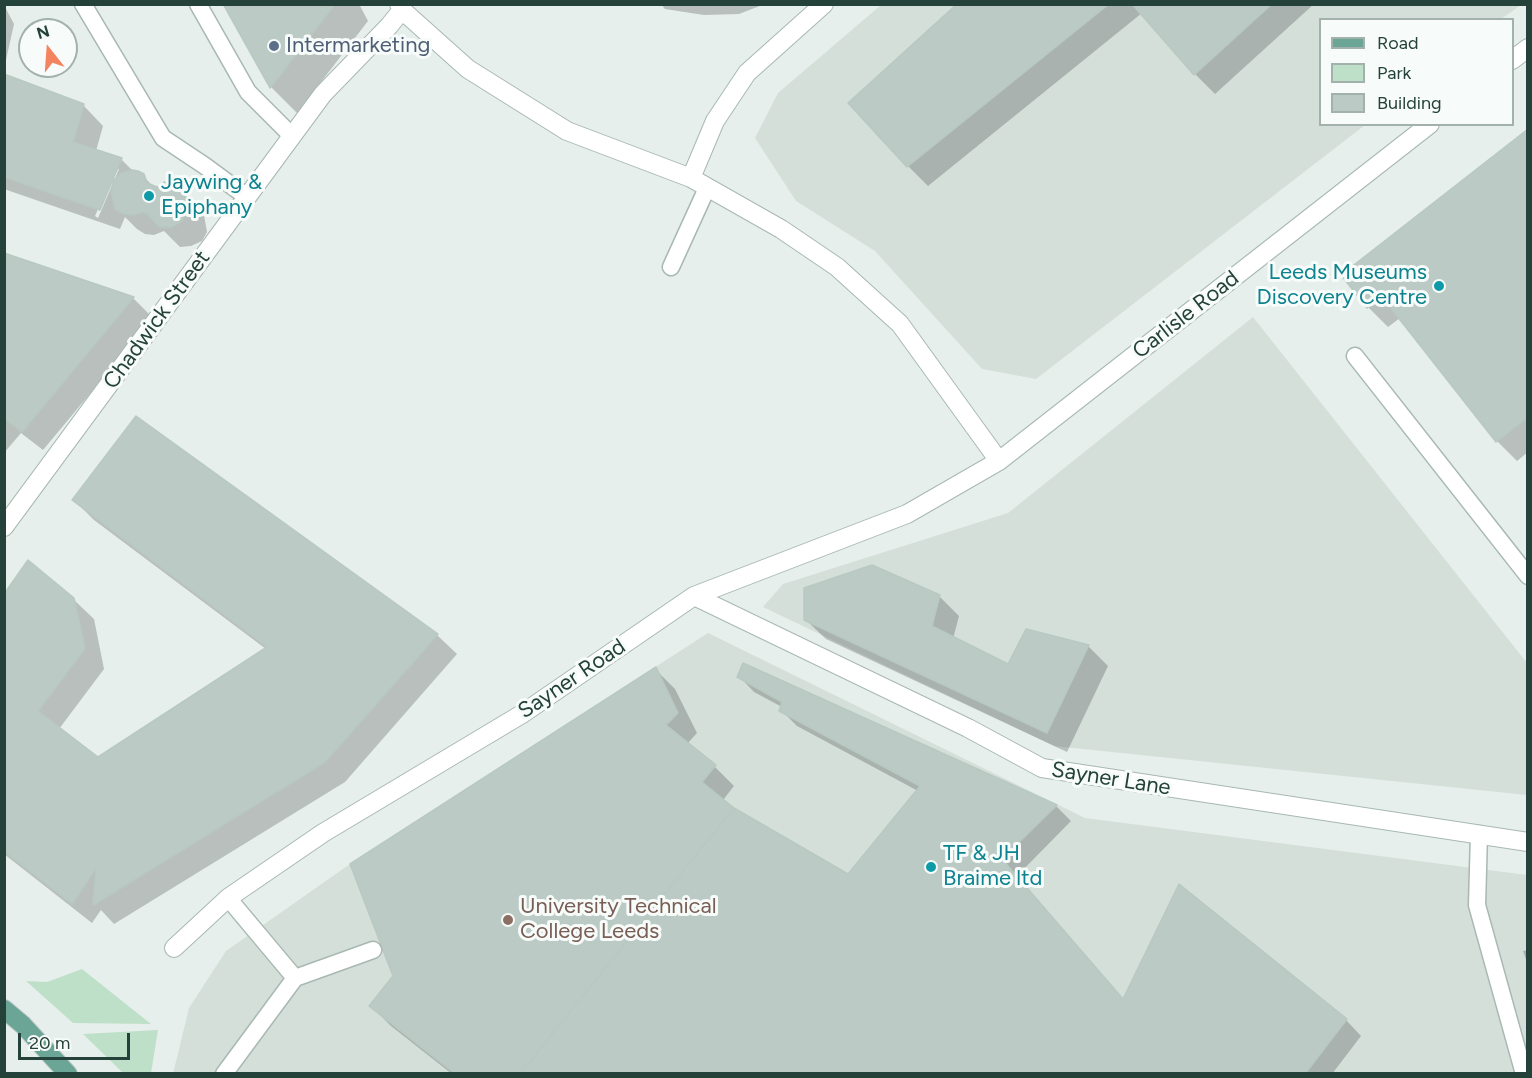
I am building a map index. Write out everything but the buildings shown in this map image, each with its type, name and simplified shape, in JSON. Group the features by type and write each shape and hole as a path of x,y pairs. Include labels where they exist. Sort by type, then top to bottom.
{"main road":[{"path":"4,1009 68,1074"}],"street":[{"path":"691,178 715,120 747,73 824,4"},
{"name":"Chadwick Street","path":"4,527 323,94 389,26 400,7"},
{"path":"400,7 468,69 567,131 691,178 781,229 837,267 900,324 999,461"},
{"path":"1514,58 1527,48"},
{"name":"Carlisle Road","path":"999,461 1427,126"},
{"name":"Sayner Road","path":"174,948 228,898 323,833 522,714 694,596 907,514 999,461"},
{"name":"Sayner Lane","path":"694,596 968,728 1042,768 1527,842"}],"lane":[{"path":"83,4 163,138 247,197"},
{"path":"198,4 248,92 292,136"},
{"path":"671,267 707,188"},
{"path":"1355,356 1527,576"},
{"path":"1479,834 1477,905 1524,1074"},
{"path":"228,898 295,978"},
{"path":"224,1074 295,978 373,950"}],"shaded area":[{"path":"881,5 1521,5 1502,18 1319,18 1319,126 1364,126 1036,379 982,369 875,251 796,201 755,138 778,93"},
{"path":"1253,317 1527,663 1527,795 1054,746 763,607 783,584 1008,513"},
{"path":"708,633 1085,818 1527,875 1527,1073 173,1074 189,1008 226,951 350,864"}],"green space":[{"path":"82,969 151,1024 73,1023 26,981 47,982"},
{"path":"158,1030 151,1073 123,1073 83,1034"}],"place":[{"name":"Intermarketing","path":"274,46"},
{"name":"Jaywing & Epiphany","path":"149,196"},
{"name":"Leeds Museums Discovery Centre","path":"1439,286"},
{"name":"TF & JH Braime ltd","path":"931,867"},
{"name":"University Technical College Leeds","path":"508,920"}]}
